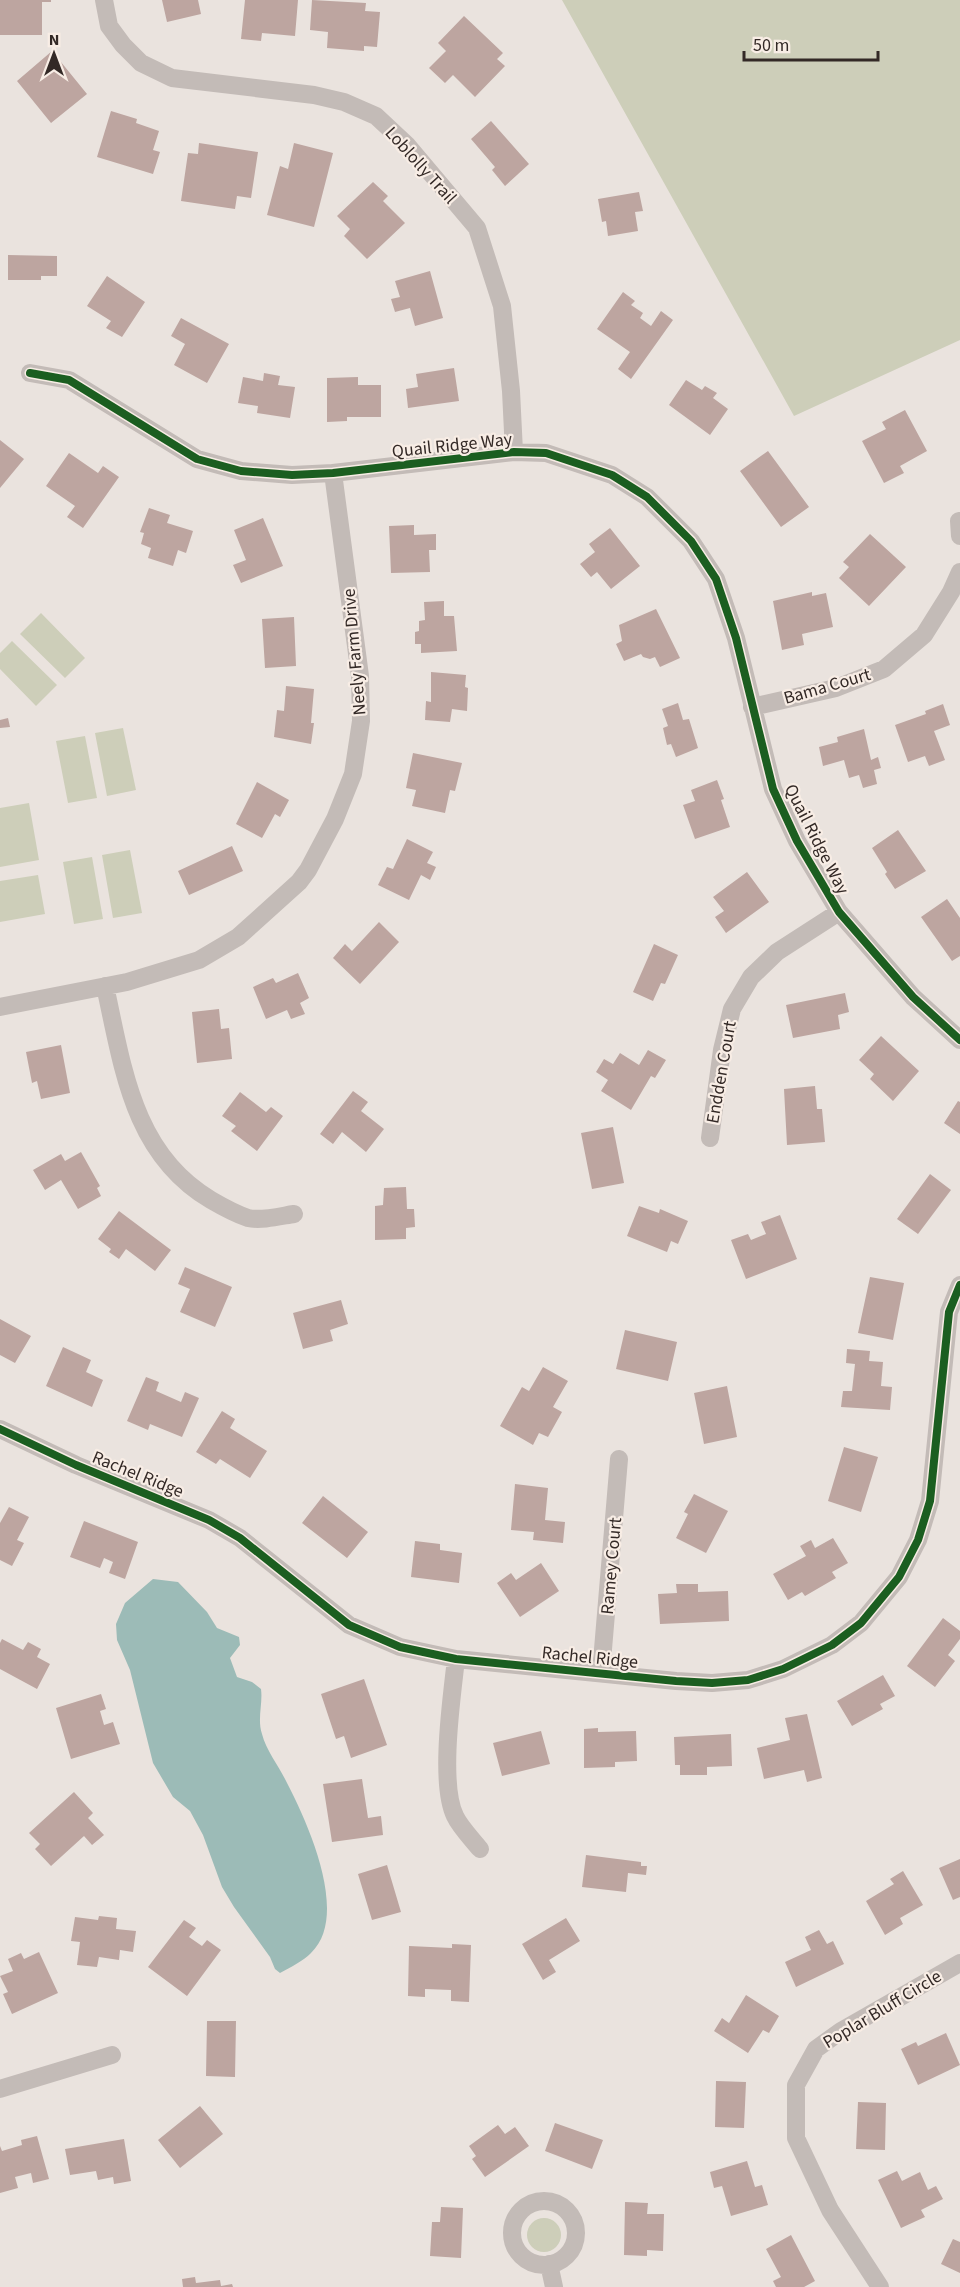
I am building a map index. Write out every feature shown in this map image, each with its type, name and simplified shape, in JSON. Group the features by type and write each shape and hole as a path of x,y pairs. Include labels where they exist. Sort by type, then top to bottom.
{"street":[{"name":"Loblolly Trail","path":"105,0 109,26 123,45 141,63 172,78 314,95 344,102 376,116 407,145 477,228 480,235 502,306 511,391 514,452"},
{"name":"Quail Ridge Way","path":"30,373 69,380 197,459 241,471 292,475 333,473 514,452 546,453 612,475 647,497 691,542 716,579 736,638 773,789 797,841 839,912 913,997 960,1040"},
{"name":"Neely Farm Drive","path":"0,1007 105,986 199,960 238,937 299,882 308,870 335,819 353,774 361,722 358,654 333,473"},
{"name":"Bama Court","path":"752,707 836,687 884,669 924,635 951,592 960,572"},
{"name":"Endden Court","path":"710,1138 722,1050 732,1009 751,977 777,952 839,912"},
{"path":"105,986 136,1113 168,1165 198,1192 222,1207 250,1218 294,1214"},
{"name":"Rachel Ridge","path":"0,1429 76,1465 209,1520 240,1538 350,1625 400,1647 456,1659 601,1673 712,1683 748,1680 783,1669 832,1646 861,1623 899,1577 918,1540 930,1501 949,1312 960,1285"},
{"name":"Ramey Court","path":"601,1673 619,1459"},
{"path":"456,1659 449,1725 449,1792 455,1816 480,1849"},
{"name":"Poplar Bluff Circle","path":"880,2287 830,2210 796,2138 796,2085 816,2049 824,2043 960,1963"},
{"path":"0,2089 112,2055"},
{"path":"549,2264 554,2287"}],"green space":[{"path":"562,0 960,0 960,340 794,416"},
{"path":"41,613 85,658 65,678 20,634"},
{"path":"12,641 57,685 36,706 0,669 0,653"},
{"path":"123,728 136,790 107,796 95,733"},
{"path":"85,736 97,798 68,803 56,741"},
{"path":"29,803 39,860 0,867 0,808"},
{"path":"130,850 142,913 113,918 102,855"},
{"path":"92,857 103,919 74,924 63,862"},
{"path":"38,875 45,914 0,922 0,881"},
{"path":"544,2218 556,2223 561,2235 556,2247 544,2252 532,2247 527,2235 532,2223"}],"water":[{"path":"153,1579 178,1582 207,1612 217,1628 239,1637 240,1645 230,1658 237,1677 252,1682 261,1689 260,1723 264,1740 294,1796 313,1842 326,1892 327,1915 322,1936 308,1956 280,1973 275,1969 270,1957 222,1887 203,1835 190,1811 173,1797 153,1763 130,1670 117,1640 116,1624 125,1603"}],"building":[{"path":"0,0 51,0 51,2 42,2 42,35 0,35"},
{"path":"162,0 198,0 201,14 167,22"},
{"path":"245,0 298,0 295,36 262,33 261,41 241,39"},
{"path":"312,0 366,3 365,11 380,12 377,47 364,46 364,51 327,48 328,32 310,30"},
{"path":"464,16 503,53 497,59 505,66 475,97 453,75 445,83 429,68 446,51 438,43"},
{"path":"52,51 87,94 51,123 17,81"},
{"path":"111,111 137,119 136,123 159,131 153,150 160,152 153,174 97,157"},
{"path":"491,121 529,164 505,186 492,170 495,167 471,139"},
{"path":"199,143 258,152 251,198 237,196 235,209 181,201 188,153 198,154"},
{"path":"294,143 333,153 314,227 267,215 280,166 288,169"},
{"path":"373,182 388,196 383,201 405,223 367,259 344,236 350,229 337,216"},
{"path":"639,192 643,211 635,212 638,231 608,236 606,221 602,222 598,199"},
{"path":"8,255 57,256 57,276 41,276 41,280 8,280"},
{"path":"430,271 443,318 415,326 410,308 395,312 391,299 400,297 395,281"},
{"path":"107,276 145,302 122,337 106,328 111,321 87,306"},
{"path":"623,292 635,301 631,305 643,313 640,318 651,326 661,311 673,320 631,379 618,369 630,352 597,329"},
{"path":"181,318 229,344 207,383 174,365 185,344 171,336"},
{"path":"454,368 459,401 408,408 406,389 418,387 416,374"},
{"path":"264,373 280,376 278,385 295,387 290,418 257,413 258,406 238,403 243,377 263,381"},
{"path":"358,377 358,385 381,385 381,417 347,417 347,421 327,422 327,378"},
{"path":"686,380 702,390 705,386 717,393 713,398 728,409 710,435 669,405"},
{"path":"905,410 927,451 900,466 904,473 884,483 862,441 886,429 882,422"},
{"path":"0,440 24,459 0,488"},
{"path":"768,451 809,507 781,527 740,471"},
{"path":"69,453 98,473 103,466 119,477 83,528 67,517 75,506 46,486"},
{"path":"149,508 170,515 167,523 193,531 186,553 178,550 173,566 148,558 151,548 141,544 144,533 140,532"},
{"path":"263,518 283,566 241,583 233,565 246,560 234,530"},
{"path":"414,525 414,535 436,534 436,550 429,550 430,572 391,573 389,526"},
{"path":"610,528 640,566 611,589 597,572 591,577 580,564 595,552 589,544"},
{"path":"870,534 906,567 869,606 839,578 849,567 843,562"},
{"path":"812,592 812,596 826,593 833,627 802,634 804,645 782,650 773,601"},
{"path":"444,601 444,616 454,616 457,651 421,653 421,644 415,644 415,632 419,631 419,621 425,620 424,602"},
{"path":"656,609 680,658 660,667 655,657 650,659 641,654 624,661 616,644 622,641 619,625"},
{"path":"294,617 296,666 265,668 262,619"},
{"path":"431,672 466,675 467,711 452,709 450,722 425,720 426,701 431,702"},
{"path":"286,686 314,689 311,723 314,723 311,744 274,737 277,710 284,711"},
{"path":"678,703 683,720 689,719 698,748 676,757 671,744 667,745 663,728 668,726 662,709"},
{"path":"943,704 950,725 934,731 945,760 929,766 925,756 908,762 895,725 926,714 925,711"},
{"path":"8,718 10,727 0,728 0,720"},
{"path":"864,729 871,760 878,757 881,768 874,770 877,784 863,788 859,775 849,778 844,760 823,766 819,747 838,742 837,737"},
{"path":"413,753 462,763 455,791 450,790 445,813 412,806 416,790 406,788"},
{"path":"717,780 730,827 695,839 683,805 695,801 691,790"},
{"path":"257,782 289,800 280,817 275,814 262,838 236,824"},
{"path":"898,830 926,871 895,889 872,848"},
{"path":"407,839 433,852 427,863 436,867 430,880 421,875 409,900 378,885 387,867 393,869"},
{"path":"232,846 243,871 189,895 178,871"},
{"path":"747,872 769,902 726,933 715,917 724,911 713,897"},
{"path":"947,899 960,918 960,956 952,961 921,917"},
{"path":"379,922 399,942 360,984 333,958 345,944 352,951"},
{"path":"654,944 678,955 665,984 661,983 653,1001 633,992"},
{"path":"298,973 309,998 300,1003 305,1014 291,1019 287,1010 266,1019 253,987 273,978 276,983"},
{"path":"845,993 849,1012 838,1015 840,1029 793,1038 786,1005"},
{"path":"219,1009 221,1029 229,1028 232,1059 197,1063 192,1012"},
{"path":"881,1036 919,1071 893,1101 870,1079 874,1074 859,1060"},
{"path":"61,1045 70,1093 41,1099 37,1081 32,1083 26,1052"},
{"path":"648,1050 666,1060 655,1078 651,1076 631,1110 601,1091 608,1080 596,1072 604,1059 613,1064 620,1053 639,1065"},
{"path":"815,1086 817,1109 822,1109 825,1142 787,1145 784,1089"},
{"path":"353,1091 368,1102 361,1111 384,1129 366,1152 342,1132 333,1144 320,1134"},
{"path":"240,1092 266,1112 271,1107 283,1116 257,1151 231,1131 236,1126 222,1116"},
{"path":"958,1101 960,1102 960,1134 944,1123"},
{"path":"613,1127 624,1183 592,1189 581,1133"},
{"path":"81,1152 100,1186 97,1188 101,1196 78,1209 61,1180 45,1190 33,1170 61,1154 65,1161"},
{"path":"930,1174 951,1190 918,1234 897,1219"},
{"path":"406,1187 407,1209 414,1209 415,1227 406,1228 406,1239 375,1240 375,1206 383,1205 384,1188"},
{"path":"639,1206 659,1213 660,1209 688,1221 678,1244 671,1241 667,1252 627,1236"},
{"path":"119,1211 171,1250 155,1271 126,1249 119,1259 109,1252 111,1249 98,1239"},
{"path":"780,1215 797,1259 746,1279 731,1240 748,1234 751,1240 766,1234 761,1222"},
{"path":"185,1267 232,1287 215,1327 180,1312 190,1289 178,1284"},
{"path":"870,1277 904,1283 893,1340 858,1333"},
{"path":"341,1300 348,1324 330,1330 333,1341 303,1349 293,1313"},
{"path":"0,1319 31,1336 15,1363 0,1355"},
{"path":"625,1330 677,1342 668,1381 616,1369"},
{"path":"63,1347 91,1360 86,1372 103,1380 92,1407 46,1386"},
{"path":"847,1349 870,1351 869,1361 883,1362 881,1386 892,1387 890,1410 841,1407 843,1391 852,1391 855,1364 846,1363"},
{"path":"543,1367 568,1381 553,1407 562,1412 548,1437 539,1433 533,1445 500,1426 522,1387 529,1391"},
{"path":"146,1377 159,1382 156,1391 181,1402 185,1392 199,1398 182,1437 150,1424 148,1430 127,1421"},
{"path":"727,1386 737,1437 704,1444 694,1393"},
{"path":"222,1411 235,1419 230,1428 267,1451 250,1478 220,1459 216,1464 196,1452"},
{"path":"844,1447 878,1457 861,1512 828,1501"},
{"path":"515,1484 548,1488 545,1520 565,1522 563,1543 533,1540 534,1532 511,1530"},
{"path":"694,1494 728,1511 706,1553 676,1538 688,1514 684,1512"},
{"path":"323,1496 368,1532 347,1558 302,1523"},
{"path":"9,1507 29,1517 17,1540 24,1543 12,1566 0,1560 0,1523"},
{"path":"84,1521 138,1542 125,1579 109,1573 113,1562 104,1558 100,1568 70,1557"},
{"path":"833,1538 848,1563 832,1572 836,1578 805,1596 802,1592 788,1600 773,1574 806,1556 800,1546 811,1540 815,1548"},
{"path":"415,1541 440,1544 440,1550 462,1553 459,1583 411,1577"},
{"path":"541,1563 559,1591 520,1617 497,1583 511,1573 516,1580"},
{"path":"676,1584 698,1584 698,1592 728,1591 729,1621 660,1624 658,1594 677,1593"},
{"path":"943,1618 960,1631 960,1639 948,1655 955,1661 935,1687 907,1666"},
{"path":"2,1639 23,1650 28,1642 41,1649 37,1657 50,1664 37,1689 0,1669"},
{"path":"883,1675 895,1696 880,1704 883,1709 852,1726 837,1701"},
{"path":"364,1679 387,1745 351,1758 344,1736 336,1739 321,1694"},
{"path":"101,1694 106,1709 100,1711 104,1725 113,1722 120,1744 71,1759 56,1708"},
{"path":"807,1714 822,1778 807,1782 804,1770 764,1779 757,1748 790,1740 785,1718"},
{"path":"598,1728 598,1732 636,1731 637,1761 615,1762 615,1767 584,1768 584,1729"},
{"path":"541,1731 550,1764 502,1776 493,1743"},
{"path":"731,1734 732,1766 707,1767 707,1775 680,1775 680,1765 675,1765 674,1737"},
{"path":"362,1779 368,1818 381,1816 383,1835 332,1842 323,1784"},
{"path":"74,1792 93,1813 88,1818 104,1835 92,1845 84,1836 51,1866 35,1849 40,1844 29,1833"},
{"path":"586,1855 641,1862 641,1866 647,1866 646,1875 628,1873 626,1892 582,1887"},
{"path":"960,1859 960,1897 953,1900 939,1868"},
{"path":"387,1865 401,1912 372,1920 358,1874"},
{"path":"903,1871 923,1905 900,1918 903,1924 885,1935 866,1901 894,1884 890,1879"},
{"path":"99,1916 117,1918 116,1929 136,1931 133,1952 120,1950 119,1960 99,1957 97,1967 77,1965 80,1942 71,1941 75,1917 98,1920"},
{"path":"566,1918 580,1941 549,1960 556,1972 543,1980 522,1944"},
{"path":"184,1920 196,1928 189,1937 202,1946 207,1940 221,1950 187,1996 148,1967"},
{"path":"819,1930 827,1944 833,1941 844,1964 796,1987 785,1962 811,1950 805,1937"},
{"path":"452,1944 471,1945 469,2002 451,2001 451,1990 425,1989 425,1997 408,1996 409,1946 452,1948"},
{"path":"39,1952 58,1993 12,2014 3,1994 8,1992 0,1976 13,1971 8,1959 21,1953 24,1959"},
{"path":"746,1995 779,2016 769,2033 763,2030 748,2053 714,2031 722,2018 729,2023"},
{"path":"207,2021 236,2021 235,2077 206,2076"},
{"path":"946,2033 960,2065 918,2085 901,2049 916,2042 918,2046"},
{"path":"716,2081 746,2082 744,2128 715,2127"},
{"path":"858,2102 886,2103 885,2150 856,2149"},
{"path":"200,2106 223,2134 180,2168 158,2140"},
{"path":"555,2123 603,2140 592,2169 545,2151"},
{"path":"498,2125 505,2134 515,2127 529,2146 485,2177 472,2159 476,2156 469,2146"},
{"path":"37,2136 49,2179 33,2183 31,2173 15,2177 18,2188 0,2193 0,2146 2,2151 22,2145 21,2140"},
{"path":"124,2139 131,2181 114,2184 113,2177 98,2180 96,2171 70,2175 65,2149"},
{"path":"747,2161 755,2187 762,2185 768,2205 731,2216 722,2186 714,2188 710,2172"},
{"path":"897,2171 902,2181 920,2172 928,2190 936,2186 943,2199 921,2210 925,2217 901,2228 878,2180"},
{"path":"625,2202 648,2203 647,2214 664,2214 663,2251 647,2250 647,2256 624,2255"},
{"path":"441,2207 463,2208 461,2258 430,2256 432,2222 440,2222"},
{"path":"791,2235 815,2281 804,2287 776,2287 773,2281 781,2277 766,2249"},
{"path":"953,2239 960,2242 960,2273 941,2264"},
{"path":"195,2277 196,2283 220,2280 221,2286 232,2284 233,2287 183,2287 182,2279"}],"cycle path":[{"path":"30,373 69,380 197,459 241,471 292,475 333,473 514,452 546,453 612,475 647,497 691,541 716,579 736,638 773,789 797,841 839,912 913,997 960,1040"},
{"path":"0,1429 76,1465 209,1520 240,1538 349,1625 400,1647 456,1659 676,1681 712,1683 748,1680 783,1669 832,1645 861,1623 899,1577 918,1540 930,1501 949,1312 960,1285"}]}
